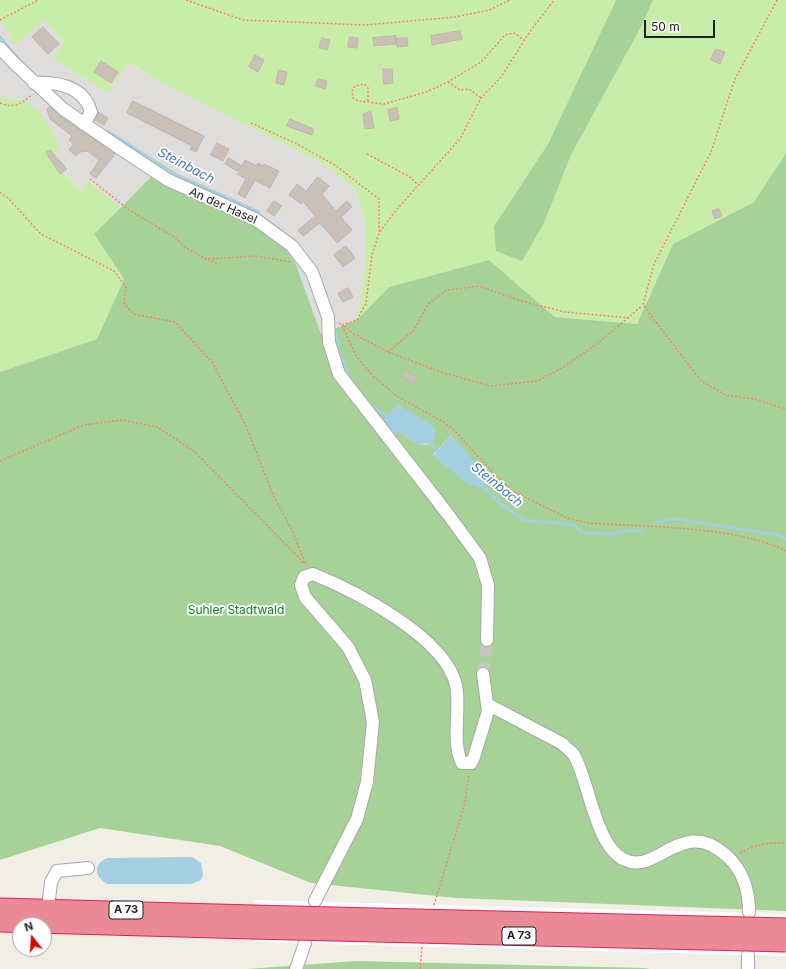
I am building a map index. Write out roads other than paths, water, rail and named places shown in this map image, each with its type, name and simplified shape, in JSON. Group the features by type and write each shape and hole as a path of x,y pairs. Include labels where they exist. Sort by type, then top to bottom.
{"highway":[{"name":"A 73","path":"0,907 48,908 252,922 786,943"},
{"name":"A 73","path":"0,923 252,922 786,927"}],"street":[{"name":"An der Hasel","path":"0,48 34,83 63,109 84,124 168,180 255,219 292,246 308,267 328,317 329,342 339,374 480,558 488,585 488,640"},
{"path":"34,83 47,82 68,87 84,95 89,102 92,112 84,124"},
{"path":"315,901 357,819 367,782 373,722 365,680 348,647 305,597 301,585 304,577 310,570 382,609 405,624 439,654 449,669 456,685 458,725 457,750 462,763 471,763 488,711 483,674"},
{"path":"487,704 563,744 573,754 579,766 590,804 599,824 615,853 623,860 632,863 641,862 671,847 687,842 701,841 713,845 732,860 739,870 747,888 750,912"},
{"path":"48,908 51,882 57,871 88,868"},
{"path":"296,969 305,943"},
{"path":"748,955 748,969"}],"water":[{"path":"397,404 434,426 436,434 434,440 420,445 402,434 389,432 382,422"},
{"path":"451,435 489,480 482,489 466,483 433,456"},
{"path":"192,857 201,863 203,875 201,880 191,884 107,884 100,878 97,871 99,864 107,858"}],"waterway":[{"name":"Steinbach","path":"0,37 20,61"},
{"name":"Steinbach","path":"107,131 175,174 259,212"},
{"name":"Steinbach","path":"334,327 339,351 350,379"},
{"name":"Steinbach","path":"366,401 389,418"},
{"path":"428,442 440,453"},
{"name":"Steinbach","path":"481,484 501,504 524,520 574,525 582,533 612,534 621,531 642,531"},
{"name":"Steinbach","path":"655,522 676,519 779,535 786,539"}],"tunnel":[{"path":"483,674 487,640"}],"park label":[{"name":"Suhler Stadtwald","path":"236,610"}]}
